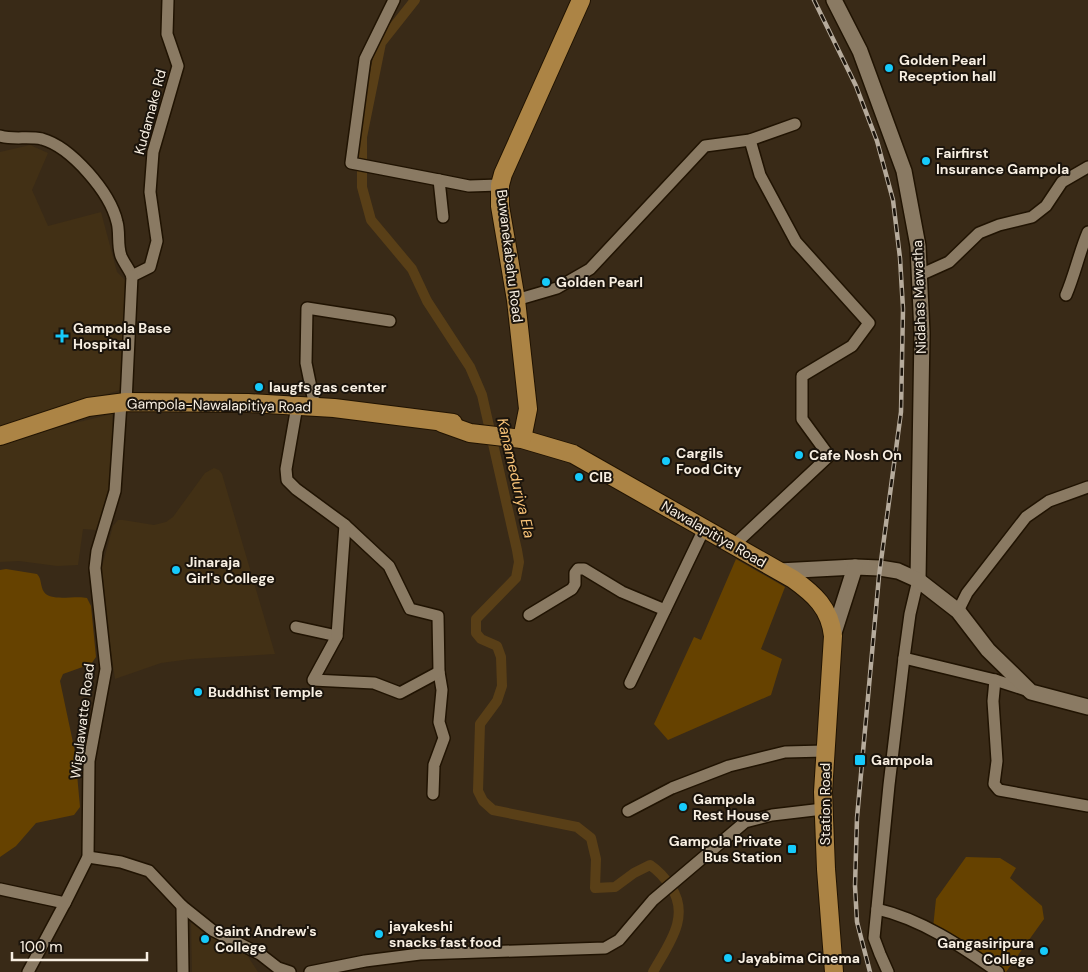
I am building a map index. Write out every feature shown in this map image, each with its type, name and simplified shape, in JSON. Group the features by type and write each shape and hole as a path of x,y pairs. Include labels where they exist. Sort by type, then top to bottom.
{"main road":[{"name":"Buwanekabahu Road","path":"522,434 533,420 528,409 516,300 500,206 500,185 503,174 581,0"},
{"name":"Gampola-Nawalapitiya Road","path":"0,436 88,407 123,402 248,403 315,407 386,414 442,423"},
{"name":"Nawalapitiya Road","path":"442,423 560,441 573,454 798,582 817,597 830,619 833,636"},
{"name":"Station Road","path":"833,636 823,809 834,972"}],"street":[{"name":"Kudamake Rd","path":"132,276 150,266 157,241 150,192 153,152 178,66 167,34 168,0"},
{"path":"394,0 365,59 351,163 469,186 500,185"},
{"name":"Nidahas Mawatha","path":"834,0 860,51 904,171 918,246 922,333 918,580"},
{"path":"516,300 557,288 590,269 705,146 750,140 795,124"},
{"path":"0,136 43,140 59,148 86,171 103,191 112,208 117,222 121,255 132,276 123,402"},
{"path":"734,546 829,456 802,419 802,376 852,346 869,323 796,242 760,175 750,140"},
{"path":"920,275 948,262 979,233 999,225 1032,217 1046,206 1062,182 1088,167"},
{"path":"439,180 443,218"},
{"path":"1066,295 1088,232"},
{"path":"315,407 306,363 307,308 390,321"},
{"name":"Wigulawatte Road","path":"28,972 88,857 89,760 106,669 95,568 97,551 115,491 123,402"},
{"path":"297,406 286,469 287,480 296,489 345,525 389,566 410,609 438,616 439,672 442,690 439,722 444,738 434,765 433,794"},
{"path":"958,611 967,593 1026,517 1050,500 1088,487"},
{"path":"345,525 337,636 313,680 374,683 400,693 439,672"},
{"path":"630,684 704,529"},
{"path":"833,636 855,567"},
{"path":"779,571 855,567 898,571 918,580 958,611 988,650 1031,692"},
{"path":"529,615 572,589 575,584 575,573 578,569 584,569 622,592 664,610"},
{"path":"888,972 874,938 904,658 910,614 918,580"},
{"path":"296,627 337,636"},
{"path":"904,658 995,680 1088,707"},
{"path":"995,680 993,701 997,761 994,784 996,788 1088,806"},
{"path":"628,811 672,788 729,766 785,752 825,751"},
{"path":"310,972 365,960 420,954 605,948 620,940 657,897 745,822 772,815 823,809"},
{"path":"88,857 122,862 149,871 182,906 212,930 260,954 278,968 290,972"},
{"path":"0,889 65,903"},
{"path":"182,906 183,972"},
{"path":"877,909 898,914 922,925 969,952 998,972"}],"shaded area":[{"name":"Gampola Base Hospital","path":"30,145 48,153 32,190 48,226 101,212 117,272 127,282 120,390 0,426 0,152"},
{"path":"112,414 115,449 113,478 97,530 83,529 78,565 57,566 19,561 0,562 0,444 34,433"},
{"name":"Jinaraja Girl's College","path":"214,468 222,474 275,654 191,659 161,663 115,679 100,574 113,526 118,520 154,525 166,522 173,517 205,473"},
{"path":"736,559 785,587 761,649 782,659 771,695 668,740 654,724 694,637 701,640"},
{"path":"6,569 37,574 44,592 52,597 87,598 91,606 96,657 91,664 63,674 60,681 75,752 80,807 74,815 36,823 16,846 0,857 0,570"},
{"path":"966,857 1000,858 1016,868 1010,878 1042,906 1044,919 1006,972 933,928 936,899"},
{"name":"Saint Andrew's College","path":"191,922 247,955 258,972 192,972"}],"waterway":[{"name":"Kanameduriya Ela","path":"415,0 381,43 362,137 362,187 371,220 412,269 427,301 470,367 482,395 517,550 519,562 516,578 476,619 476,633 481,639 497,646 501,657 502,686 497,701 480,724 478,791 483,801 493,810 577,827 591,838 596,859 595,888 615,887 634,873 650,865 662,875 677,898 678,920 671,941 653,972"}],"railway":[{"path":"814,0 856,86 877,141 893,200 900,258 903,309 901,412 879,576 857,818 855,886 857,922 870,972"}],"place":[{"name":"Golden Pearl Reception hall","path":"889,68"},
{"name":"Fairfirst Insurance Gampola","path":"926,161"},
{"name":"Golden Pearl","path":"546,282"},
{"name":"Gampola Base Hospital","path":"62,336"},
{"name":"laugfs gas center","path":"259,387"},
{"name":"Cafe Nosh On","path":"799,455"},
{"name":"Cargils Food City","path":"666,461"},
{"name":"CIB","path":"579,477"},
{"name":"Jinaraja Girl's College","path":"176,570"},
{"name":"Buddhist Temple","path":"198,692"},
{"name":"Gampola","path":"860,760"},
{"name":"Gampola Rest House","path":"683,807"},
{"name":"Gampola Private Bus Station","path":"792,849"},
{"name":"jayakeshi snacks fast food","path":"379,934"},
{"name":"Saint Andrew's College","path":"205,939"},
{"name":"Gangasiripura College","path":"1044,951"},
{"name":"Jayabima Cinema","path":"728,958"}]}
